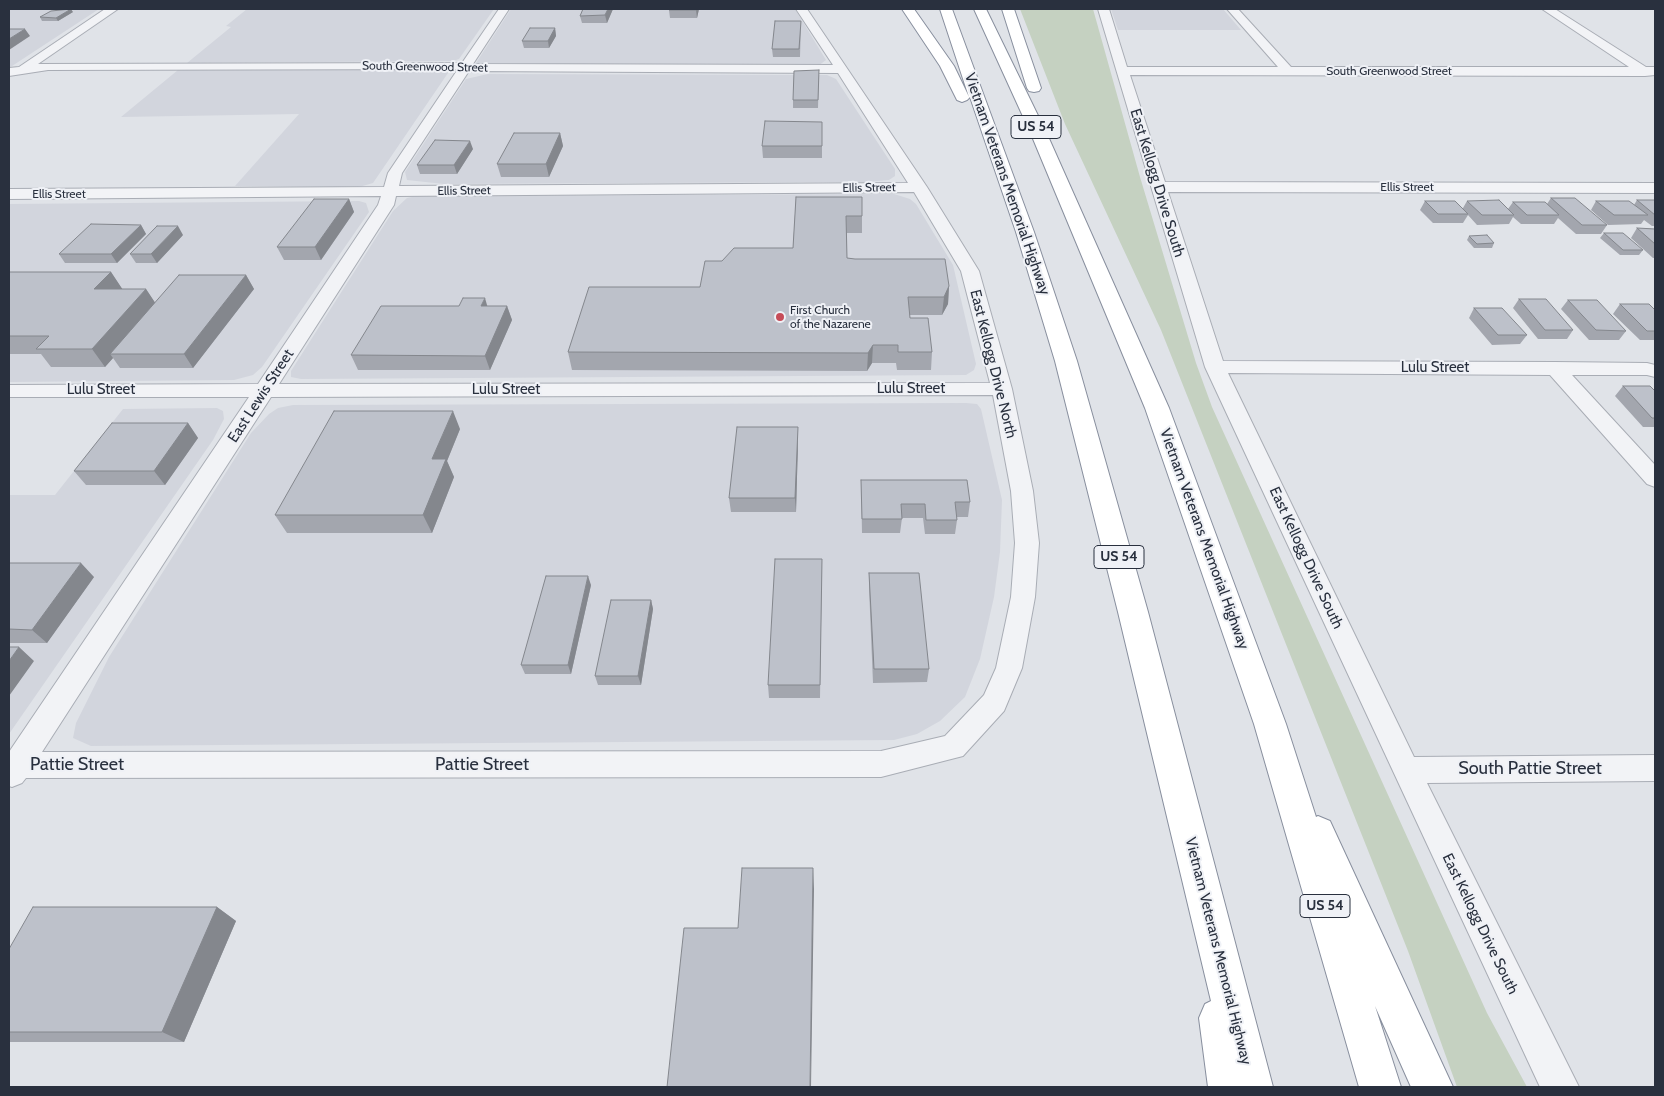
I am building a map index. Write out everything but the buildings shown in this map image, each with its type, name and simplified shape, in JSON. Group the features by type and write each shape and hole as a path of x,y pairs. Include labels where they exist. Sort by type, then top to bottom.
{"highway":[{"path":"908,9 947,66 1025,232"},
{"name":"Vietnam Veterans Memorial Highway","path":"946,9 1025,232 1066,361 1126,583 1252,1087"},
{"name":"Vietnam Veterans Memorial Highway","path":"980,9 1089,246 1157,408 1270,724 1380,1087"},
{"path":"1008,9 1089,246"},
{"path":"1270,724 1432,1087"},
{"path":"1201,885 1229,1087"}],"street":[{"path":"9,77 14,71 112,9"},
{"name":"East Lewis Street","path":"12,770 386,205 395,173 504,9"},
{"name":"East Kellogg Drive North","path":"802,9 919,187 970,271 1002,389 1022,491 1026,543 1023,597 1009,668 994,703 953,748"},
{"name":"East Kellogg Drive South","path":"1103,9 1215,366 1406,770 1554,1078 1561,1087"},
{"path":"1232,9 1287,70"},
{"path":"1548,9 1652,73"},
{"name":"South Greenwood Street","path":"14,71 48,66 842,69"},
{"name":"South Greenwood Street","path":"1122,71 1287,70 1652,73"},
{"name":"Ellis Street","path":"9,194 919,187"},
{"name":"Ellis Street","path":"1159,187 1655,188"},
{"name":"Lulu Street","path":"1215,366 1647,369 1655,371"},
{"path":"1555,368 1655,479"},
{"name":"Lulu Street","path":"9,391 1002,389"},
{"name":"Pattie Street","path":"12,770 881,764 953,748"},
{"name":"South Pattie Street","path":"1406,770 1655,768"}],"shaded area":[{"path":"9,9 99,9 9,68"},
{"path":"247,9 494,9 459,59 453,61 187,63 231,27 226,26"},
{"path":"511,9 795,9 826,60 818,66 482,65 476,63"},
{"path":"1111,9 1223,9 1241,30 1118,30"},
{"path":"178,70 443,70 448,71 448,73 373,183 359,187 235,186 299,114 121,117"},
{"path":"488,74 827,75 836,79 895,169 895,176 889,180 866,182 444,184 407,180 405,172 466,79"},
{"path":"894,194 910,199 916,204 953,265 976,364 974,370 966,375 301,379 291,377 291,371 393,211 407,198 416,196"},
{"path":"359,201 366,203 369,212 262,367 253,375 234,380 9,382 9,204"},
{"path":"977,404 981,409 1002,500 1000,552 994,597 980,659 965,697 940,721 917,734 894,740 91,746 73,738 76,723 109,657 251,433 269,414 278,408 293,405"},
{"path":"217,408 223,411 224,419 213,440 9,734 9,495 55,495 123,409"}],"green space":[{"path":"1020,9 1093,9 1140,177 1196,363 1212,407 1487,1013 1527,1087 1457,1087 1408,951 1161,330 1065,124"}],"place":[{"name":"First Church of the Nazarene","path":"780,317"}]}
